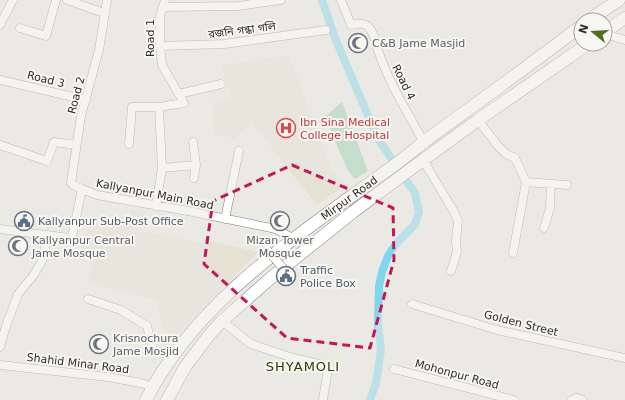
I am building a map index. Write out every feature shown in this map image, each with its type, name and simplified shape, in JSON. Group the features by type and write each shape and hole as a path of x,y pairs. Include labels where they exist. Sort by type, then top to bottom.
{"highway":[{"path":"601,12 619,0"},
{"path":"613,27 625,18"},
{"name":"Mirpur Road","path":"146,400 152,387 172,356 187,337 229,294 294,239 573,32"},
{"path":"563,39 574,53"},
{"name":"Mirpur Road","path":"167,400 185,367 210,334 222,321 273,276 390,184 574,53"}],"street":[{"path":"0,25 13,0"},
{"path":"20,28 46,36 56,0"},
{"path":"67,0 104,13"},
{"name":"Road 2","path":"82,189 73,186 71,183 76,145 81,116 99,50 107,0"},
{"path":"164,4 238,6 282,0"},
{"name":"Road 4","path":"341,0 351,25 365,24 372,32 383,63 398,96 424,143"},
{"name":"Road 1","path":"164,4 160,16 160,46 162,65 180,95"},
{"name":"রজনি গন্ধা গলি","path":"160,46 224,44 326,30"},
{"path":"613,36 625,40"},
{"name":"Road 3","path":"0,80 86,100"},
{"path":"129,144 132,107 160,107 184,103 180,95 222,84"},
{"path":"156,206 162,168 160,107"},
{"path":"478,120 498,146 506,154 515,158 526,182 513,254"},
{"path":"0,145 47,161 54,142 76,145"},
{"path":"193,142 196,165 194,178"},
{"path":"225,219 239,151"},
{"path":"420,162 453,210 458,221 456,241 457,252 451,270"},
{"path":"162,168 196,165"},
{"path":"526,182 567,185"},
{"path":"544,228 550,208 551,184"},
{"name":"Kallyanpur Main Road","path":"0,229 69,238 71,236 82,189 97,195 156,206 188,210 276,230 294,239"},
{"path":"0,347 18,294 34,276 42,261 48,235"},
{"path":"267,250 291,277"},
{"path":"88,299 121,310 148,326 153,350 172,356"},
{"name":"Golden Street","path":"412,304 497,330 625,358"},
{"path":"222,321 251,344 293,358 320,364 324,367 327,370 328,375 323,400"},
{"name":"Shahid Minar Road","path":"0,365 108,377 141,383 152,387"},
{"name":"Mohonpur Road","path":"394,369 514,400"},
{"path":"572,400 576,398 582,400"}],"highlighted area":[{"path":"292,165 393,208 394,260 370,348 287,338 204,264 213,201"}],"shaded area":[{"name":"Ibn Sina Medical College Hospital","path":"289,55 330,165 344,186 317,205 251,122 234,141 228,136 213,135 213,102 231,98 221,66"},
{"path":"132,210 144,213 141,231 205,244 206,240 258,252 167,344 157,300 87,282 97,252 83,248 90,219 108,224 112,214 129,219"}],"green space":[{"path":"342,102 368,171 355,179 347,169 325,117"}],"waterway":[{"path":"322,0 335,38 378,139 415,193 419,212 415,224 396,244 388,256 382,272 379,286 378,324 381,350 376,383 370,400"}],"place":[{"name":"C&B Jame Masjid","path":"358,43"},
{"name":"Ibn Sina Medical College Hospital","path":"286,128"},
{"name":"Kallyanpur Sub-Post Office","path":"24,221"},
{"name":"Mizan Tower Mosque","path":"280,221"},
{"name":"Kallyanpur Central Jame Mosque","path":"18,246"},
{"name":"Traffic Police Box","path":"286,276"},
{"name":"Krisnochura Jame Mosjid","path":"99,344"}],"district":[{"name":"SHYAMOLI","path":"303,366"}]}
